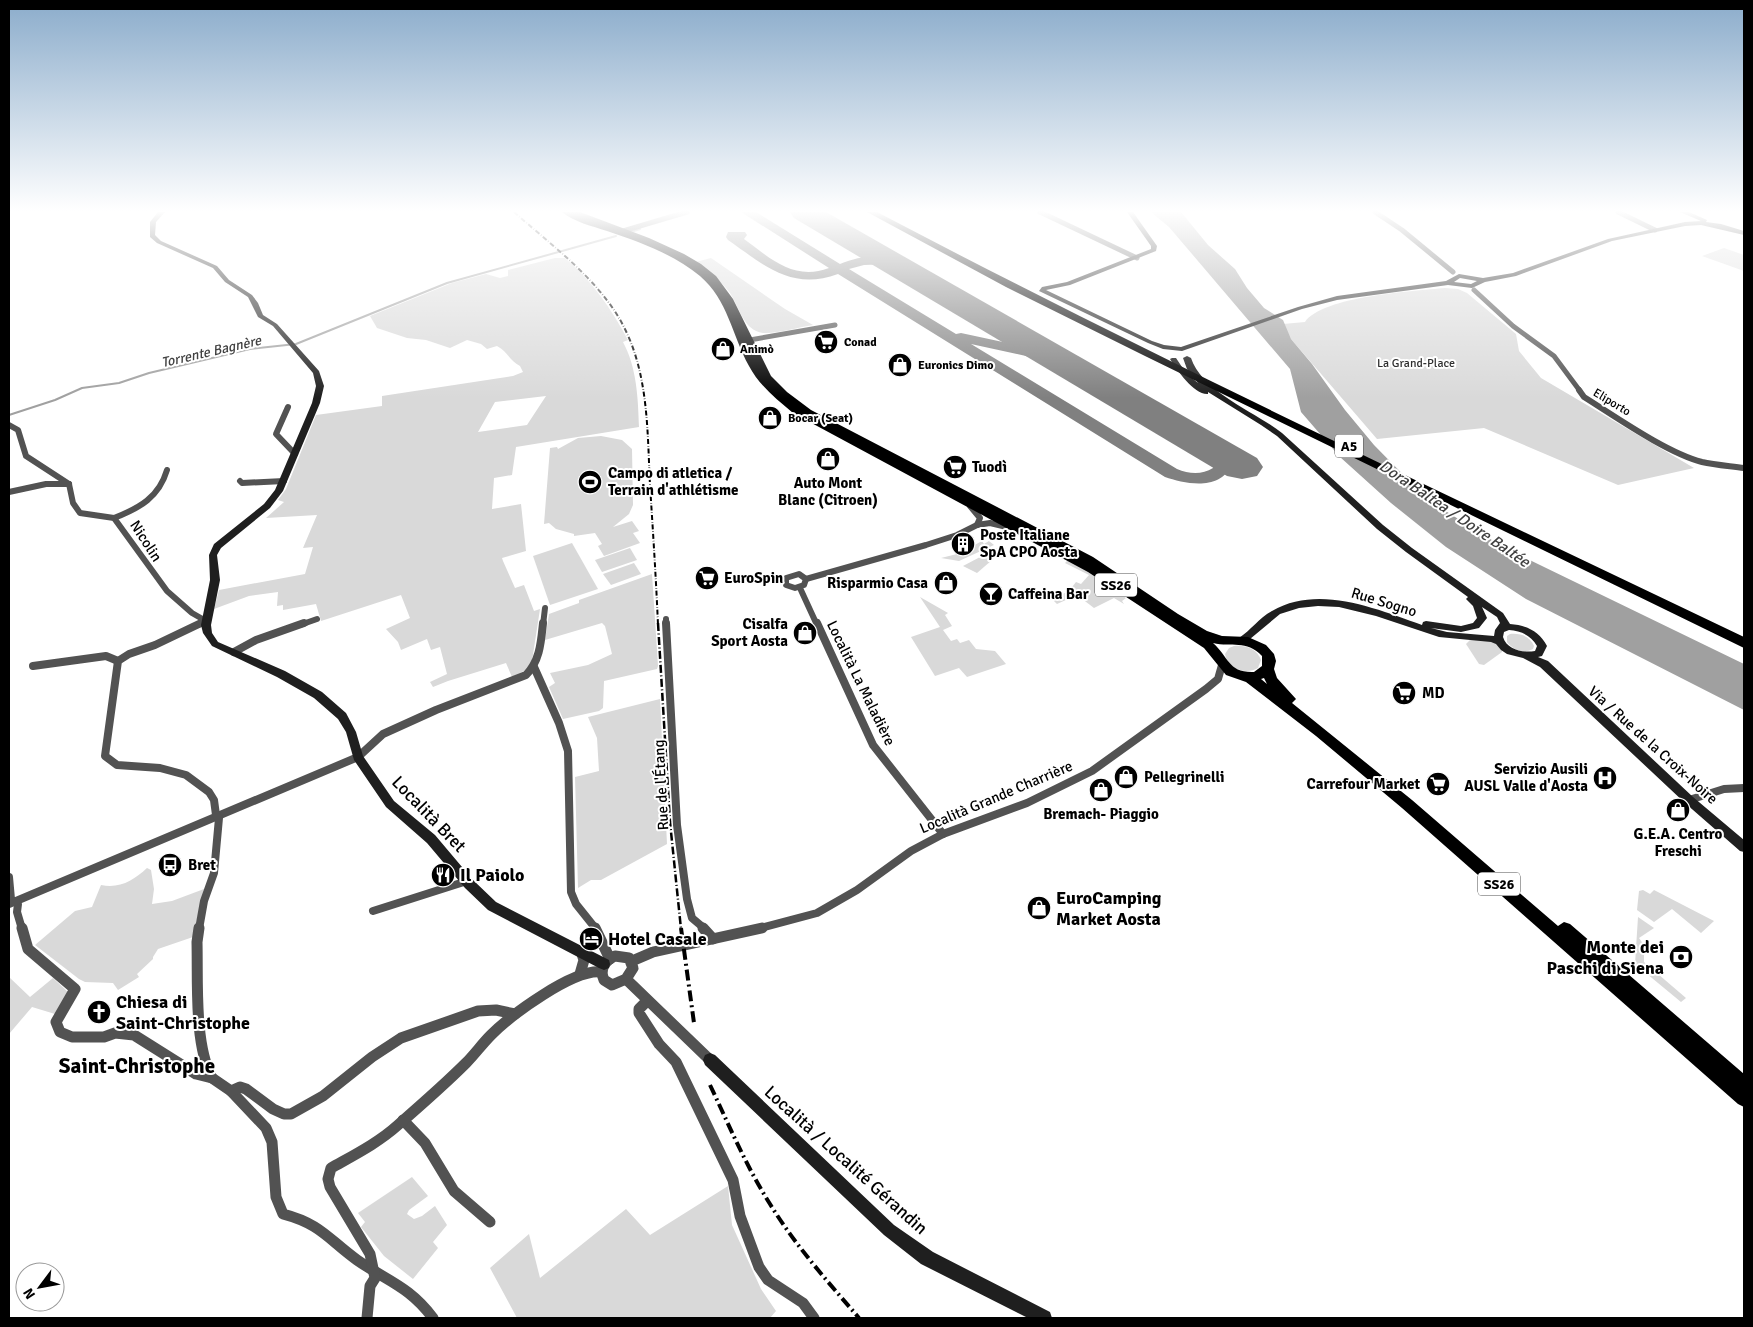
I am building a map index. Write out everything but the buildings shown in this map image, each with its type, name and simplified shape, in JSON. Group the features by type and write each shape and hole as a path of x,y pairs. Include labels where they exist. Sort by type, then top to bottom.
{"highway":[{"name":"A5","path":"988,274 1148,348"},
{"name":"A5","path":"994,274 1148,348 1744,643"},
{"name":"A5","path":"1548,546 1744,636"}],"main road":[{"name":"SS26","path":"700,274 714,286 725,302 764,373 773,384 808,412 1083,557 1193,628 1211,637 1228,641"},
{"name":"SS26","path":"706,274 712,278 729,299 743,329 752,364 763,382 796,411 1092,570 1201,640 1219,659"},
{"path":"1242,640 1260,648 1270,660 1268,670 1261,675 1243,676 1219,659 1220,646 1228,641 1242,640"},
{"name":"SS26","path":"1268,670 1271,680 1286,696 1454,834 1744,1086"},
{"name":"SS26","path":"1243,676 1321,732 1407,804 1744,1098"}],"street":[{"path":"212,1078 205,1065 200,1028 197,942 204,901 214,873 217,854 219,818 216,815 214,800 209,792 186,776 160,768 117,765 105,756 118,661 129,654 155,645 206,621 215,580 213,555 216,546 267,506 279,491 316,403 320,386 316,373 274,325 260,316 255,303 244,290 227,281 220,274"},
{"path":"1095,274 1068,284 1056,292 1064,302 1148,348 1186,354"},
{"path":"1450,274 1466,286 1517,274"},
{"path":"1174,359 1220,335 1300,308 1354,295 1455,279 1476,284"},
{"name":"Eliporto","path":"1476,284 1513,326 1554,356 1576,388 1595,405 1688,457 1702,462 1744,468"},
{"path":"745,340 836,325"},
{"path":"743,329 755,335 772,335"},
{"path":"753,351 755,344 772,335"},
{"path":"1170,351 1183,374 1201,389 1252,415"},
{"path":"1186,354 1192,370 1204,385 1252,415 1290,443 1361,510 1437,571 1500,615 1505,623 1497,635 1499,641"},
{"path":"288,407 276,434 295,454"},
{"path":"9,425 18,430 26,456 69,484"},
{"path":"114,518 140,508 157,492 165,480 167,470"},
{"path":"240,481 242,484 284,481"},
{"path":"9,492 46,484 69,484"},
{"name":"Nicolin","path":"69,484 73,503 80,513 114,518 119,522 154,576 191,614 206,621"},
{"path":"960,499 979,515 980,518 977,525"},
{"path":"806,579 926,545 957,535 977,525 998,524 1041,541"},
{"path":"1437,571 1501,612 1524,630"},
{"path":"795,574 802,575 806,579 806,583 800,588 788,587 785,583 786,578 795,574"},
{"path":"1395,618 1450,628 1462,629 1476,626 1482,618 1481,612 1477,605 1456,585"},
{"name":"Località La Maladière","path":"800,588 873,745 943,834"},
{"name":"Rue Sogno","path":"1242,640 1278,612 1301,604 1316,602 1345,605 1428,628 1452,632 1477,633 1513,627 1524,630"},
{"path":"12,903 216,815 360,759 383,734 454,703 526,675 537,662 545,608"},
{"name":"Rue de l'Étang","path":"666,618 680,858 692,918 698,925 708,930 713,939"},
{"name":"Rue Sogno","path":"1395,618 1420,629 1448,636 1485,637 1499,641"},
{"path":"234,652 256,640 317,620"},
{"name":"Località Bret","path":"206,621 209,637 215,644 281,674 318,695 342,716 351,732 360,759 390,804 431,839 467,881 492,906 605,965"},
{"path":"1260,648 1260,638 1265,624"},
{"name":"Via / Rue de la Croix-Noire","path":"1524,630 1540,641 1542,650 1539,653 1544,664"},
{"name":"Via / Rue de la Croix-Noire","path":"1499,641 1513,652 1544,664 1690,800 1744,846"},
{"path":"1527,656 1539,653"},
{"path":"33,666 106,656 118,661"},
{"path":"1218,679 1219,659"},
{"path":"367,1318 374,1268 370,1254 330,1187 329,1173 336,1164 378,1140 403,1120 444,1084 492,1034 532,1002 580,974 593,971 605,965 615,956 624,956 632,961 633,971 627,980 612,985 604,980 605,965 596,930 576,904 571,892 568,751 561,729 534,667"},
{"name":"Località Grande Charrière","path":"632,961 653,952 818,913 857,890 911,851 943,834 1027,803 1092,771 1218,679 1243,676"},
{"path":"1690,800 1724,789 1744,788"},
{"path":"9,877 12,903"},
{"path":"373,911 467,881"},
{"path":"12,903 18,904 17,912 28,949 75,989 56,1022 60,1032 72,1037 104,1037 115,1033 134,1035 196,1074 212,1078 231,1091 266,1128 272,1142 276,1197 283,1214 321,1228 364,1264 374,1268 414,1294 433,1318"},
{"path":"580,974 584,960 581,951"},
{"path":"627,980 710,1060"},
{"path":"647,1001 639,1009 639,1014 659,1044 676,1062 733,1180 740,1216 759,1267 768,1280 803,1303 814,1318"},
{"path":"231,1091 240,1087 246,1088 273,1109 284,1114 291,1114 323,1096 372,1057 401,1038 478,1011 496,1010 515,1014"},
{"name":"Località / Localité Gérandin","path":"710,1060 889,1230 927,1258 1044,1318"},
{"path":"403,1120 425,1143 454,1191 490,1222"}],"green space":[{"path":"486,274 500,278 508,276 508,274 582,274 584,276 608,306 628,340 623,342 634,373 639,416 639,427 516,447 512,475 494,478 492,509 521,504 526,551 502,558 503,561 515,588 524,585 534,611 540,609 532,661 526,670 512,677 506,663 433,687 430,682 447,674 440,647 431,650 427,639 401,650 398,642 386,629 410,618 401,595 321,621 316,604 283,610 283,605 277,606 278,592 249,596 214,609 219,590 305,574 313,547 303,548 317,515 266,518 284,502 278,500 286,489 316,415 382,406 382,396 513,376 523,372 520,366 497,346 487,349 481,344 467,340 450,348 426,340 407,338 377,328 370,316 452,283","holes":["546,396 527,425 478,432 495,402"]},
{"path":"711,274 734,274 785,309 813,325 769,333 756,331 746,323 730,293"},
{"name":"La Grand-Place","path":"1445,288 1458,289 1467,293 1516,334 1519,351 1541,378 1694,468 1618,485 1484,428 1377,439 1291,339 1283,324 1305,322 1315,313 1330,306 1370,296"},
{"name":"Campo di atletica / Terrain d'athlétisme","path":"601,436 622,440 632,449 633,505 629,514 613,527 632,521 639,531 633,533 640,543 604,556 598,546 602,544 595,533 574,536 574,534 556,529 549,523 544,524 550,448 557,447 558,449 578,438"},
{"path":"982,541 984,544 989,541 994,545 959,561 941,558 969,551 969,548"},
{"path":"572,543 598,589 550,605 533,556"},
{"path":"1001,546 1006,548 977,573 963,566"},
{"path":"630,548 637,560 602,572 595,560"},
{"path":"1068,560 1096,575 1126,598 1122,601 1124,604 1114,598 1094,608 1077,595 1057,604 1052,599 1069,591 1076,582 1081,584 1089,575 1065,563"},
{"path":"634,563 641,574 611,585 603,574"},
{"path":"652,574 657,669 604,681 603,708 599,711 563,719 549,687 555,683 550,673 588,665 612,654 605,626 602,623 545,640 549,614 579,603 579,600"},
{"path":"920,597 948,613 945,615 952,626 943,630 951,641 957,639 960,643 969,640 976,649 995,651 1006,664 967,677 959,668 935,676 911,637 940,627"},
{"path":"1517,634 1527,638 1534,646 1533,649 1522,651 1512,647 1507,642 1507,636"},
{"path":"1471,639 1495,642 1502,649 1502,652 1484,665 1479,664 1466,644"},
{"path":"1243,646 1254,650 1261,660 1258,668 1243,671 1229,664 1225,654 1229,648"},
{"path":"660,699 667,844 601,880 591,880 578,888 575,777 599,771 597,738 588,717"},
{"path":"147,868 151,870 154,889 152,904 172,901 204,889 193,937 158,949 153,959 137,974 139,977 118,990 113,983 85,982 35,945 75,911 92,907 101,885 120,885"},
{"path":"1643,890 1650,894 1654,890 1714,921 1701,933 1672,909 1654,922 1637,910 1639,891"},
{"path":"1638,917 1654,928 1639,938 1644,945 1644,962 1686,998 1681,1002 1635,964"},
{"path":"9,977 30,997 53,978 69,993 55,1014 32,1007 9,1034"},
{"path":"412,1177 428,1196 409,1210 407,1214 414,1219 422,1216 435,1206 447,1225 433,1242 438,1248 413,1279 384,1256 361,1227 365,1222 358,1213"},
{"path":"728,1186 732,1225 761,1289 776,1311 770,1318 517,1318 490,1268 529,1234 540,1278 626,1209 650,1235"}],"shaded area":[{"path":"1209,274 1238,274 1264,308 1283,320 1291,339 1312,364 1345,410 1374,445 1428,500 1503,547 1744,664 1744,710 1526,599 1446,547 1391,503 1340,457 1301,412 1290,369"}],"waterway":[{"name":"Torrente Bagnère","path":"9,415 55,400 82,388 119,383 149,373 250,349 296,344 447,283 480,274"}],"taxiway":[{"path":"792,274 806,277 826,274"},
{"path":"848,274 1171,473 1181,477 1193,478 1214,476 1223,465 1219,457 1209,448"},
{"path":"961,337 1030,352 1065,364"}],"runway":[{"path":"910,274 1242,467"}],"railway":[{"path":"584,274 606,298 616,313 627,333 640,375 647,418 658,625"},
{"path":"658,623 670,822 681,929"},
{"path":"681,928 694,1023"},
{"path":"710,1085 761,1190 801,1249 859,1318"}],"place":[{"name":"Conad","path":"826,342"},
{"name":"Animò","path":"723,349"},
{"name":"Euronics Dimo","path":"900,365"},
{"name":"Bocar (Seat)","path":"770,418"},
{"name":"Auto Mont Blanc (Citroen)","path":"828,459"},
{"name":"Tuodì","path":"955,467"},
{"name":"Campo di atletica / Terrain d'athlétisme","path":"590,482"},
{"name":"Poste Italiane SpA CPO Aosta","path":"963,544"},
{"name":"EuroSpin","path":"707,578"},
{"name":"Risparmio Casa","path":"946,583"},
{"name":"Caffeina Bar","path":"991,594"},
{"name":"Cisalfa Sport Aosta","path":"805,633"},
{"name":"MD","path":"1404,693"},
{"name":"Pellegrinelli","path":"1126,777"},
{"name":"Servizio Ausili AUSL Valle d'Aosta","path":"1605,778"},
{"name":"Carrefour Market","path":"1438,784"},
{"name":"Bremach- Piaggio","path":"1101,790"},
{"name":"G.E.A. Centro Freschi","path":"1678,810"},
{"name":"Bret","path":"170,865"},
{"name":"Il Paiolo","path":"443,875"},
{"name":"EuroCamping Market Aosta","path":"1039,908"},
{"name":"Hotel Casale","path":"591,939"},
{"name":"Monte dei Paschi di Siena","path":"1681,957"},
{"name":"Chiesa di Saint-Christophe","path":"99,1012"}],"district":[{"name":"Saint-Christophe","path":"137,1066"}],"water label":[{"name":"Dora Baltea / Doire Baltée","path":"1455,513"}]}
